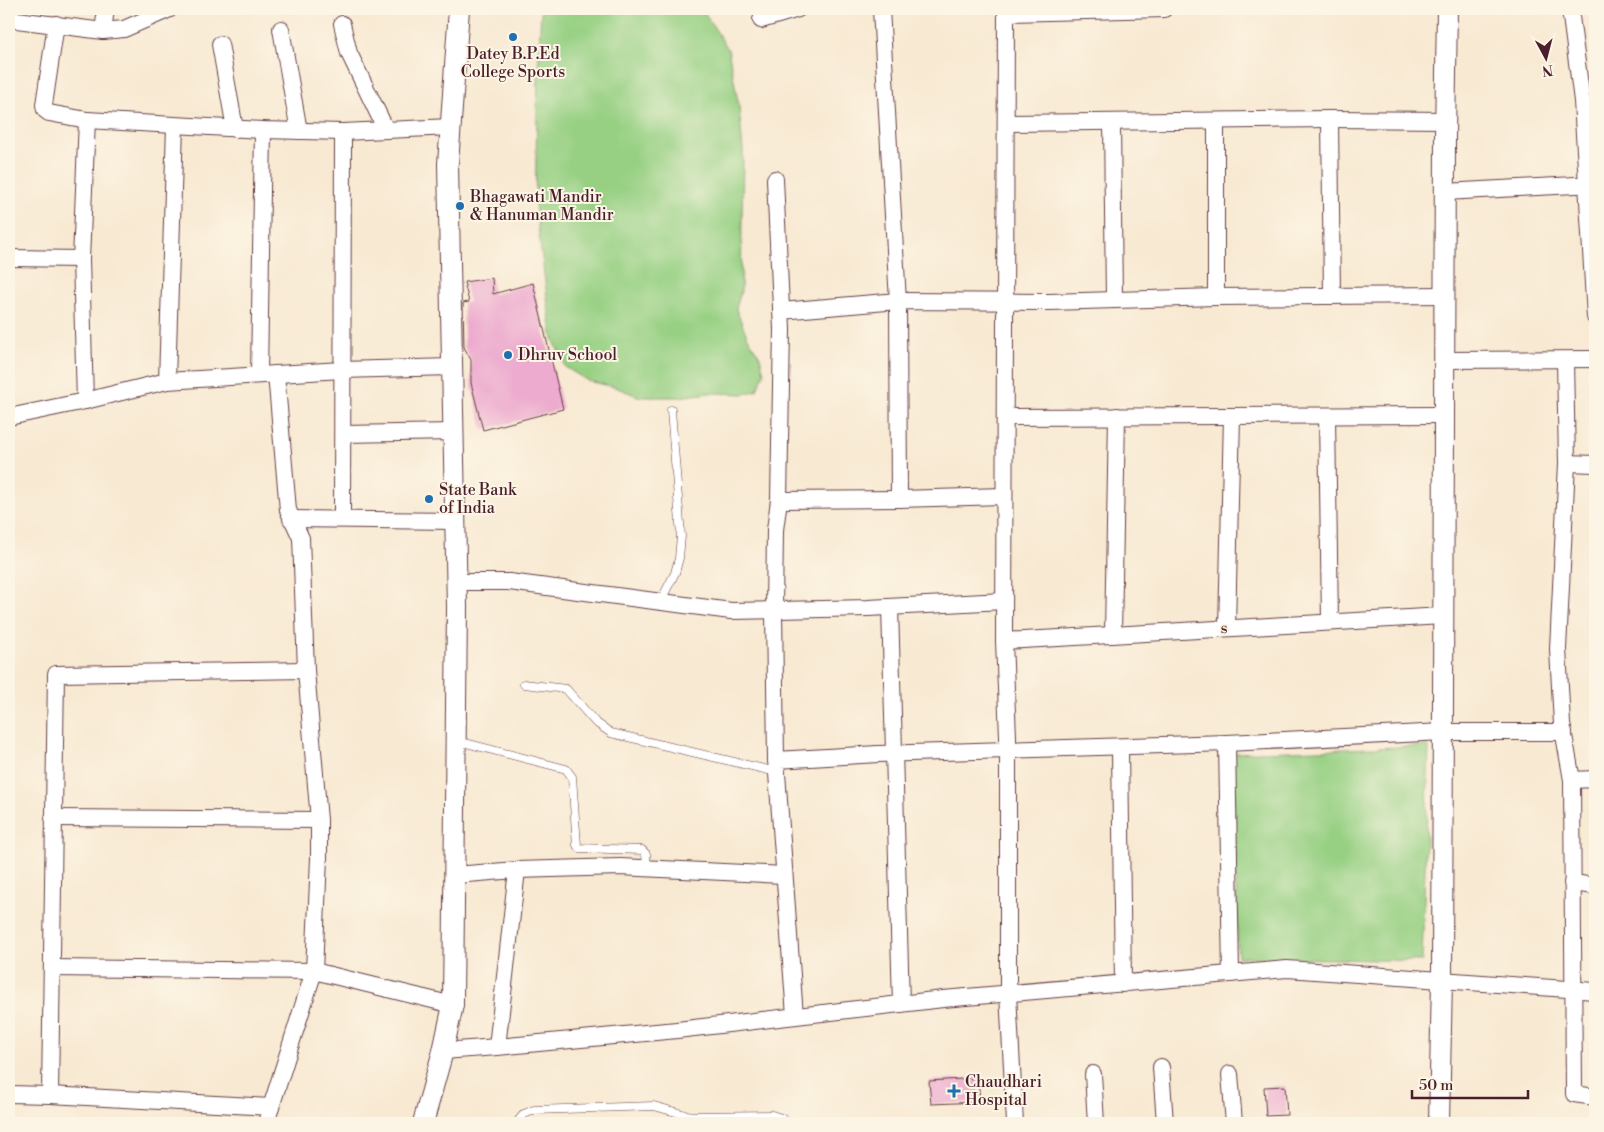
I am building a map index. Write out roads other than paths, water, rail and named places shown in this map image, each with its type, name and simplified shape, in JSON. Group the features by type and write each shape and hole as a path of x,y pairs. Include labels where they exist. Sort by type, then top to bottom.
{"street":[{"path":"104,31 106,9"},
{"path":"9,19 104,31 124,28 170,9"},
{"path":"423,1123 453,1005 456,582 448,164 459,9"},
{"path":"762,20 798,9"},
{"path":"881,9 898,301 899,499"},
{"path":"1015,1123 1008,994 1008,751 1004,641 1006,11 1164,9"},
{"path":"1439,1123 1442,980 1447,9"},
{"path":"1570,9 1588,100 1595,317"},
{"path":"56,24 44,105 45,110 49,114 87,120 263,130 343,132 451,127"},
{"path":"342,24 349,53 386,130"},
{"path":"281,29 299,131"},
{"path":"220,44 235,129"},
{"path":"85,401 81,259 87,120"},
{"path":"1330,120 1332,296"},
{"path":"1006,123 1446,120"},
{"path":"1216,121 1216,297"},
{"path":"1112,122 1114,300"},
{"path":"167,381 175,126"},
{"path":"259,375 263,130"},
{"path":"342,518 343,132"},
{"path":"775,178 782,338 779,500 775,530 776,766 795,1016"},
{"path":"1445,192 1591,185"},
{"path":"9,258 81,259"},
{"path":"781,311 898,301 1049,302 1216,297 1445,295"},
{"path":"1444,360 1595,359"},
{"path":"1565,360 1567,463 1558,649 1564,732 1572,780 1574,1094 1595,1097"},
{"path":"9,417 167,381 341,370 452,367"},
{"path":"266,1123 314,971 319,858 319,820 306,670 301,538 288,510 276,374"},
{"path":"1005,417 1444,415"},
{"path":"1113,634 1117,416"},
{"path":"1227,628 1232,416"},
{"path":"1327,416 1330,622"},
{"path":"342,434 454,432"},
{"path":"1567,463 1595,464"},
{"path":"779,500 1004,496"},
{"path":"291,518 455,521"},
{"path":"456,582 508,582 731,611 890,607 1004,601"},
{"path":"890,607 901,1004"},
{"name":"s","path":"1004,641 1443,616"},
{"path":"50,1095 56,674 306,670"},
{"path":"776,766 895,754 1120,748 1443,732 1564,732"},
{"path":"1227,743 1231,974"},
{"path":"1120,748 1123,984"},
{"path":"1572,780 1595,779"},
{"path":"53,818 319,820"},
{"path":"455,875 517,870 620,867 784,875"},
{"path":"497,1047 517,870"},
{"path":"1572,884 1595,886"},
{"path":"52,968 314,971 453,1005"},
{"path":"443,1050 497,1047 677,1030 901,1004 1287,969 1595,991"},
{"path":"1161,1067 1165,1123"},
{"path":"1092,1074 1096,1123"},
{"path":"1230,1074 1234,1123"},
{"path":"9,1094 271,1106"}],"lane":[{"path":"660,602 675,573 679,558 681,536 670,410"},
{"path":"524,684 566,689 595,722 610,733 776,766"},
{"path":"456,740 566,769 572,778 577,845 579,848 642,850 646,854 647,868"},
{"path":"518,1123 524,1114 534,1110 654,1106 686,1115 772,1115 788,1123"}],"place":[{"name":"Datey B.P.Ed College Sports","path":"513,37"},
{"name":"Bhagawati Mandir & Hanuman Mandir","path":"460,206"},
{"name":"Dhruv School","path":"508,355"},
{"name":"State Bank of India","path":"429,499"},
{"name":"Chaudhari Hospital","path":"954,1091"}]}
